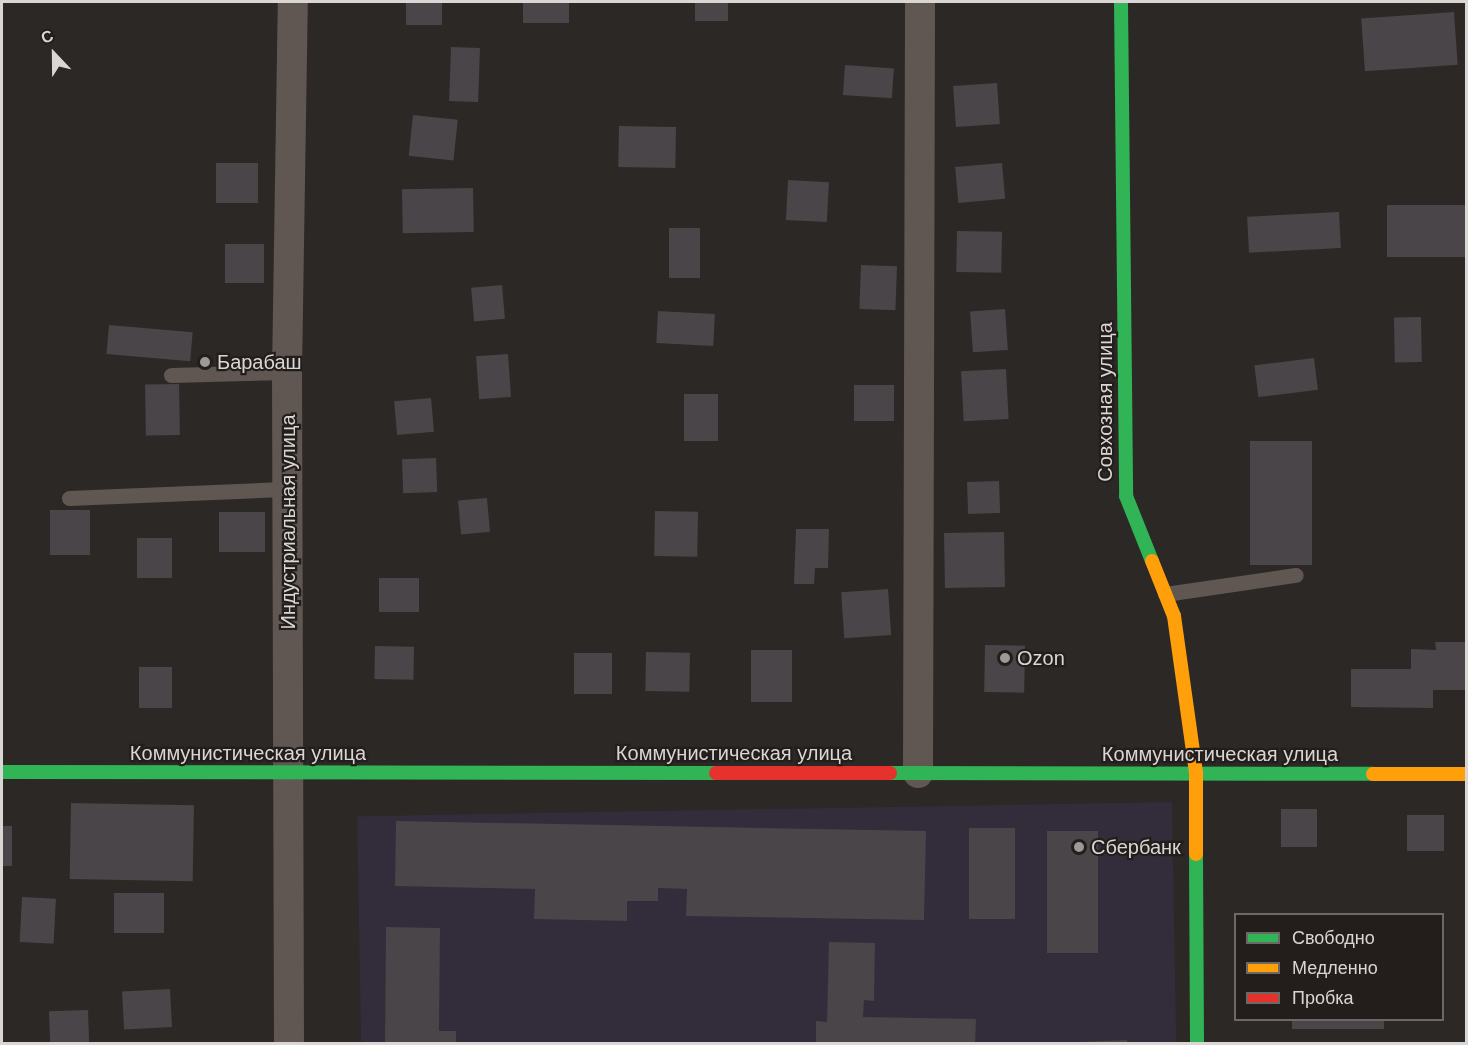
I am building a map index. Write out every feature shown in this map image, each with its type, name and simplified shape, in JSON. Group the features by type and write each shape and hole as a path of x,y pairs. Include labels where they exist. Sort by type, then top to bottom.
{"street":[{"name":"Индустриальная улица","path":"289,1044 287,372 293,2"},
{"path":"918,773 921,2"},
{"name":"Совхозная улица","path":"1121,2 1126,496 1174,616 1196,773 1197,1044"},
{"name":"Коммунистическая улица","path":"2,772 1467,774"}],"lane":[{"path":"171,375 287,372"},
{"path":"69,498 288,489"},
{"path":"1165,594 1296,575"}],"shaded area":[{"path":"1172,802 1176,1043 361,1044 357,816"}],"building":[{"path":"406,2 442,2 442,25 406,25"},
{"path":"523,2 569,2 569,23 523,23"},
{"path":"695,2 728,2 728,21 695,21"},
{"path":"1454,12 1458,65 1365,71 1361,18"},
{"path":"451,47 480,48 478,102 449,101"},
{"path":"845,65 894,68 892,98 843,95"},
{"path":"997,83 1000,124 956,127 953,86"},
{"path":"413,115 458,120 453,160 409,156"},
{"path":"619,126 676,127 675,168 618,167"},
{"path":"216,163 258,163 258,203 216,203"},
{"path":"1002,163 1005,199 958,203 955,167"},
{"path":"788,180 829,182 827,222 786,220"},
{"path":"473,188 474,232 403,233 402,189"},
{"path":"1387,205 1466,205 1466,257 1387,257"},
{"path":"1339,212 1341,248 1249,253 1247,217"},
{"path":"669,228 700,228 700,278 669,278"},
{"path":"957,231 1002,232 1001,273 956,272"},
{"path":"225,244 264,244 264,283 225,283"},
{"path":"861,265 897,266 895,310 859,309"},
{"path":"502,285 505,319 474,322 471,288"},
{"path":"1005,309 1008,350 973,352 970,311"},
{"path":"658,311 715,314 713,346 656,343"},
{"path":"1394,317 1421,317 1422,362 1395,362"},
{"path":"109,325 193,332 190,361 106,354"},
{"path":"508,354 511,397 479,399 476,356"},
{"path":"1314,358 1318,390 1258,397 1254,365"},
{"path":"1006,369 1009,419 964,421 961,371"},
{"path":"179,384 180,435 146,436 145,385"},
{"path":"854,385 894,385 894,421 854,421"},
{"path":"684,394 718,394 718,441 684,441"},
{"path":"431,398 434,432 397,435 394,401"},
{"path":"1250,441 1312,441 1312,565 1250,565"},
{"path":"436,458 437,492 403,493 402,459"},
{"path":"999,481 1000,513 968,514 967,482"},
{"path":"487,498 490,532 461,534 458,501"},
{"path":"50,510 90,510 90,555 50,555"},
{"path":"655,511 698,512 697,557 654,556"},
{"path":"219,512 265,512 265,552 219,552"},
{"path":"796,529 829,529 828,568 815,568 814,584 794,584"},
{"path":"1004,532 1005,587 945,588 944,533"},
{"path":"137,538 172,538 172,578 137,578"},
{"path":"379,578 419,578 419,612 379,612"},
{"path":"888,589 891,635 844,638 841,592"},
{"path":"1435,642 1466,642 1466,690 1433,690 1433,708 1351,707 1351,669 1411,669 1411,649 1436,650"},
{"path":"985,645 1025,646 1024,693 984,692"},
{"path":"375,646 414,647 413,680 374,679"},
{"path":"751,650 792,650 792,702 751,702"},
{"path":"646,652 690,653 689,692 645,691"},
{"path":"574,653 612,653 612,694 574,694"},
{"path":"139,667 172,667 172,708 139,708"},
{"path":"71,803 194,805 193,881 70,879"},
{"path":"1281,809 1317,809 1317,847 1281,847"},
{"path":"1407,815 1444,815 1444,851 1407,851"},
{"path":"396,821 926,831 924,920 686,916 687,889 658,888 658,901 627,901 627,921 534,919 535,889 395,886"},
{"path":"2,826 12,826 12,866 2,866"},
{"path":"969,828 1015,828 1015,919 969,919"},
{"path":"1047,831 1098,831 1098,953 1047,953"},
{"path":"114,893 164,893 164,933 114,933"},
{"path":"22,897 56,899 54,944 20,942"},
{"path":"386,927 440,928 439,1031 456,1031 456,1044 385,1044"},
{"path":"829,942 875,943 874,1001 864,1000 863,1017 976,1019 975,1044 816,1044 816,1021 827,1022"},
{"path":"170,989 172,1027 124,1029 122,992"},
{"path":"88,1010 89,1044 50,1044 49,1011"},
{"path":"1292,1021 1384,1021 1384,1029 1292,1029"},
{"path":"1127,1040 1127,1044 1078,1044 1078,1042"}],"traffic: fast":[{"path":"1121,2 1126,496 1152,561"},
{"path":"2,772 716,773"},
{"path":"890,773 1373,774"},
{"path":"1196,854 1197,1044"}],"traffic: slow":[{"path":"1152,561 1174,616 1196,773 1196,854"},
{"path":"1373,774 1466,774"}],"traffic: jam":[{"path":"716,773 890,773"}],"place":[{"name":"Барабаш","path":"205,362"},
{"name":"Ozon","path":"1005,658"},
{"name":"Сбербанк","path":"1079,847"}]}
